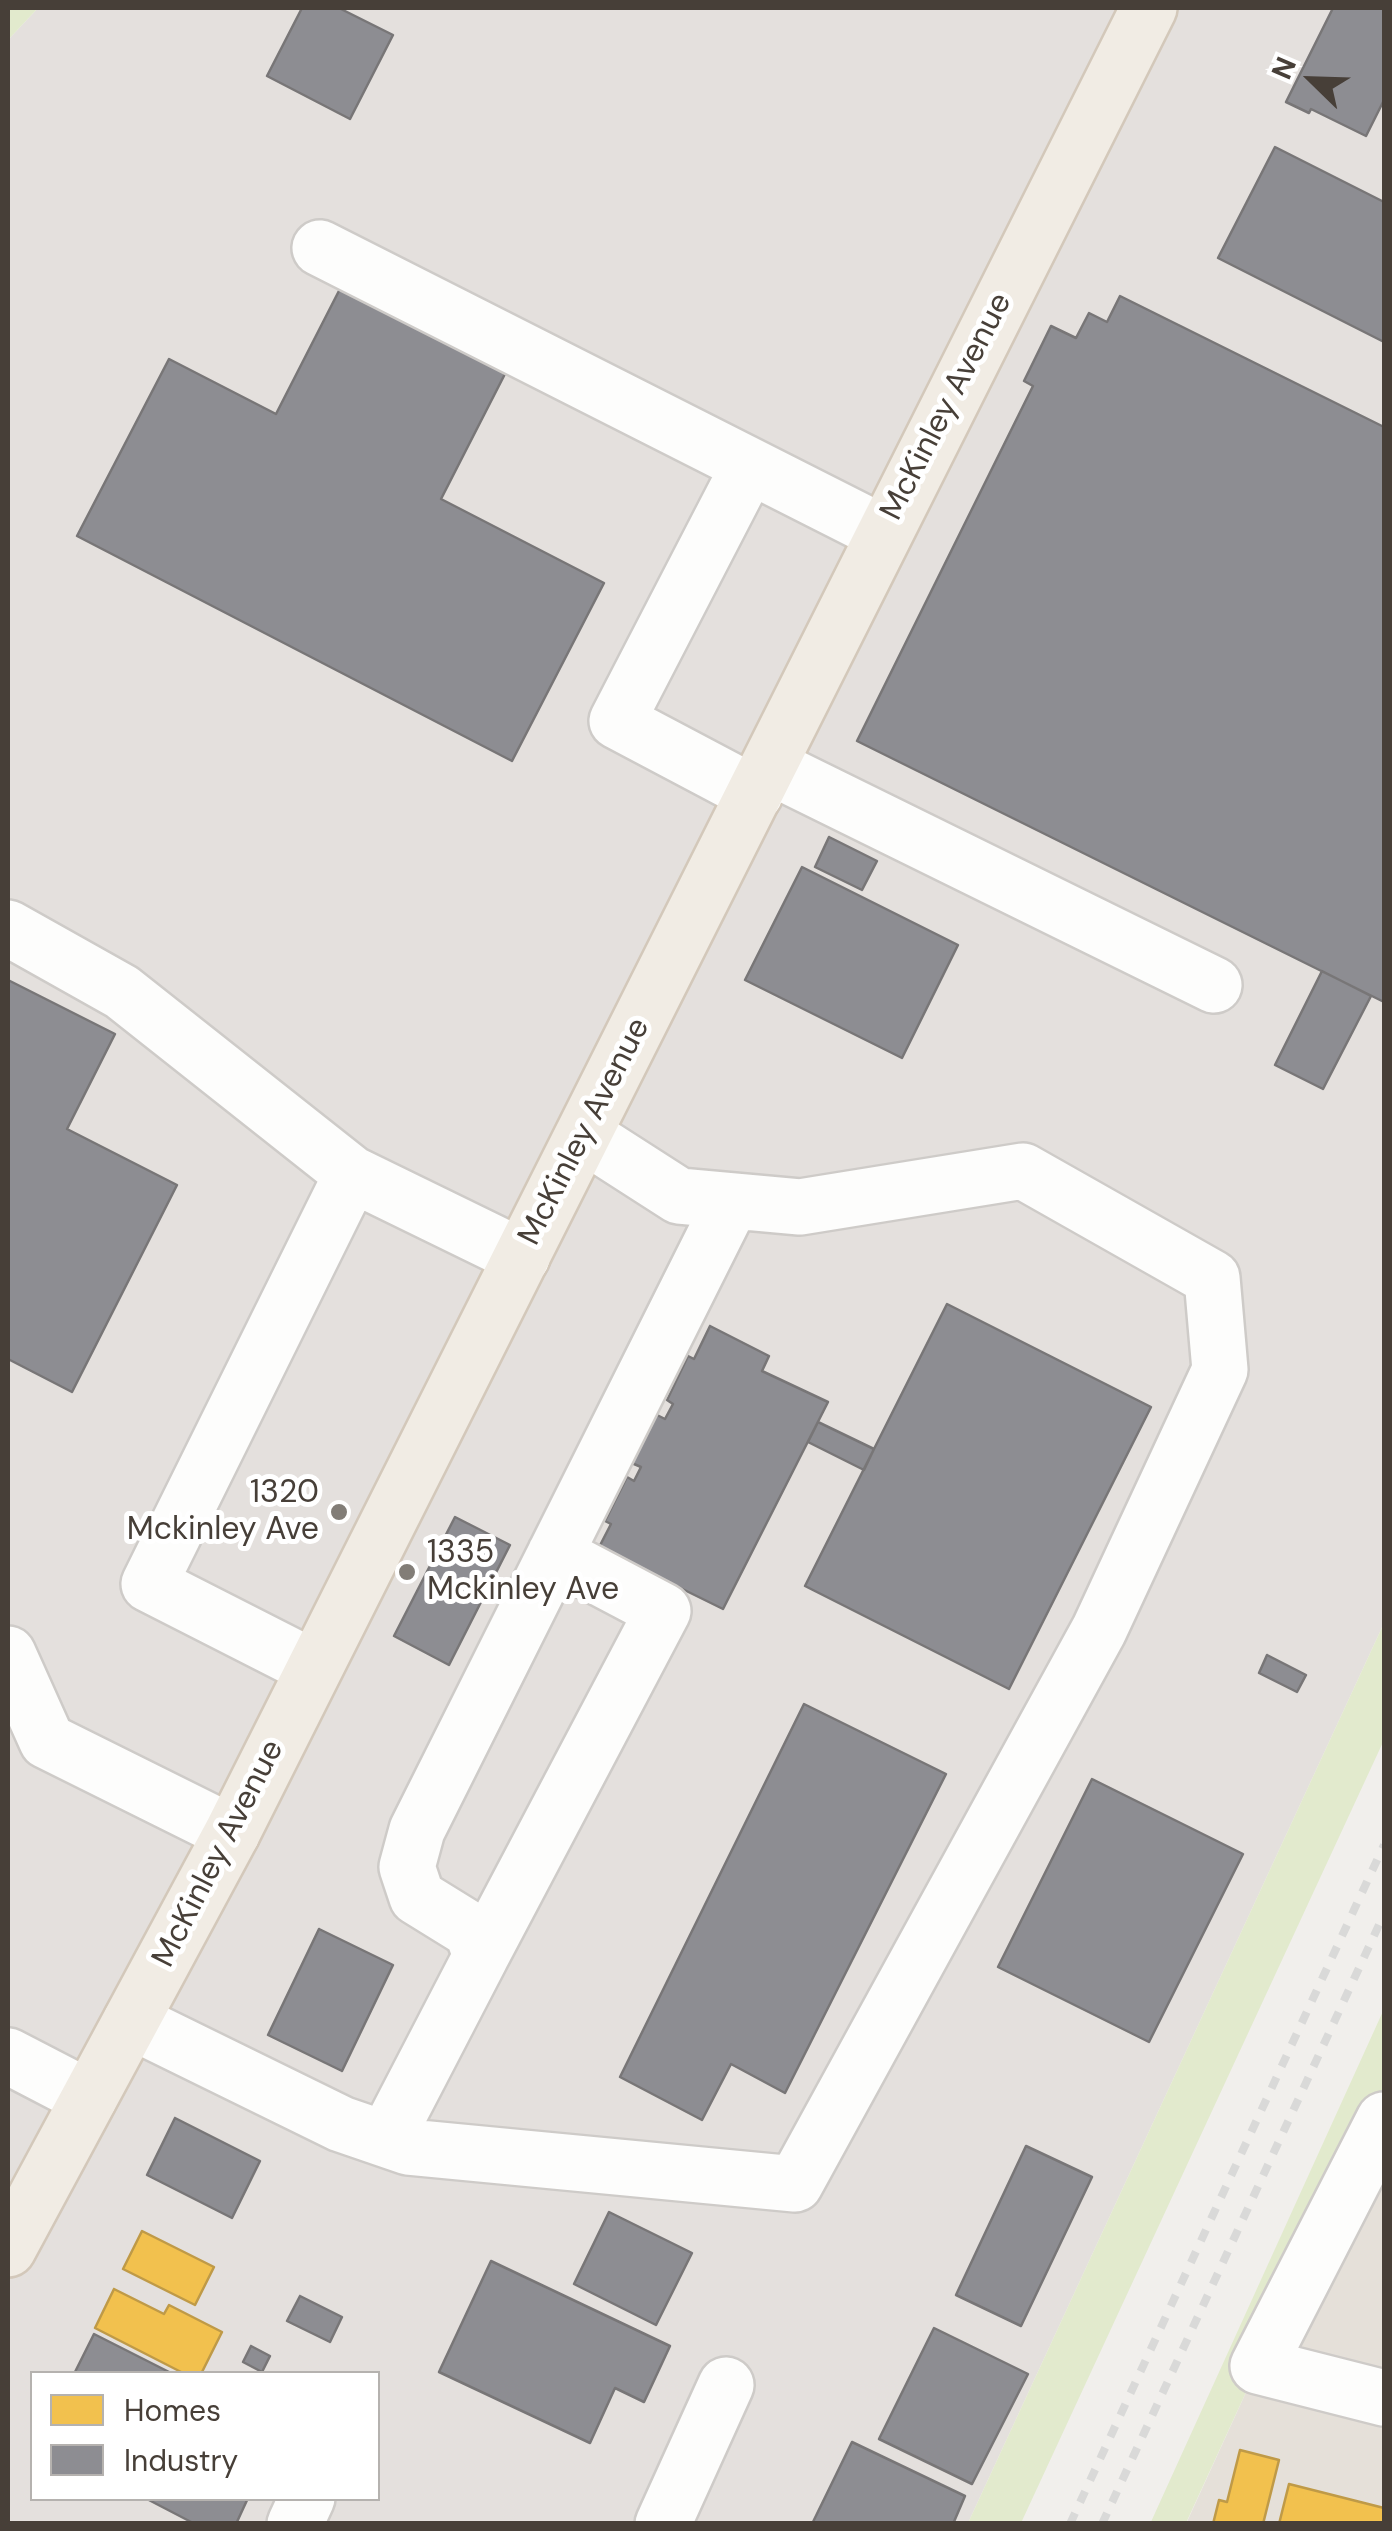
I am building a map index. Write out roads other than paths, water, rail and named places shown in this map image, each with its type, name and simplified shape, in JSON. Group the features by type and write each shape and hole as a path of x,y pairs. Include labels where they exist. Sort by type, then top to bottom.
{"main road":[{"name":"McKinley Avenue","path":"8,2249 232,1833 1149,8"}],"street":[{"path":"320,248 883,533"},
{"path":"750,466 617,722 762,780 1214,985"},
{"path":"8,928 122,992 352,1174 522,1257"},
{"path":"131,2021 340,2124 408,2148 795,2184 1100,1630 1220,1370 1212,1278 1023,1170 800,1207 679,1196 584,1135"},
{"path":"314,1668 149,1584 352,1174"},
{"path":"481,1956 472,1930 417,1896 407,1867 416,1830 732,1201"},
{"path":"386,2139 663,1611 555,1554"},
{"path":"8,1654 47,1741 232,1833"},
{"path":"8,2056 90,2098"},
{"path":"1384,2120 1258,2366 1384,2398"},
{"path":"662,2524 726,2385"},
{"path":"295,2524 306,2501"}],"railway":[{"path":"1070,2524 1384,1845"},
{"path":"1102,2524 1384,1914"}],"place":[{"name":"1320 Mckinley Ave","path":"339,1512"},
{"name":"1335 Mckinley Ave","path":"407,1572"}]}
